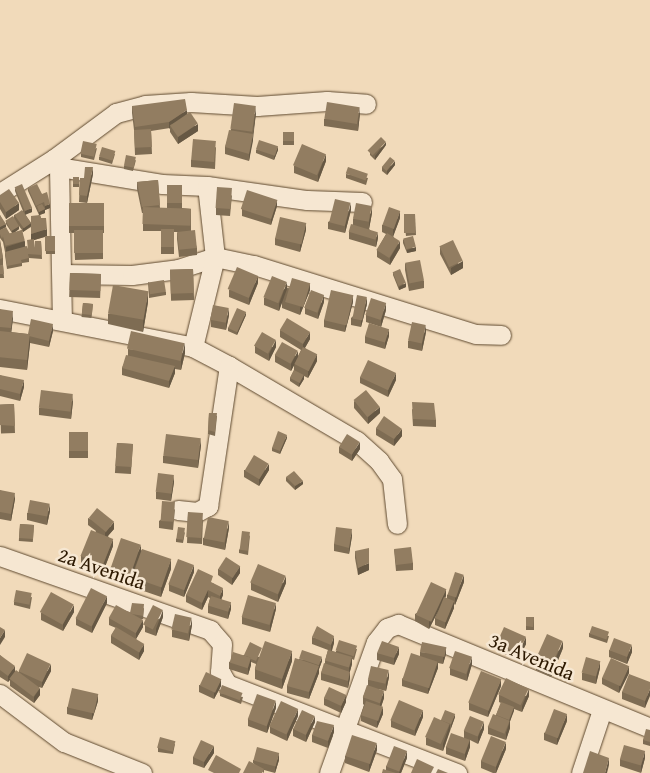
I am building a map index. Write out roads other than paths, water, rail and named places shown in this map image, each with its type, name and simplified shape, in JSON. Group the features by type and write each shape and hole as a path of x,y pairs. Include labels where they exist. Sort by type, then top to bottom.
{"street":[{"path":"0,193 56,163 116,113 145,105 191,102 256,106 327,101 366,104"},
{"path":"56,163 162,184 207,186 307,200 362,202"},
{"path":"56,163 62,274 62,319"},
{"path":"193,347 215,258 207,186"},
{"path":"62,274 132,275 178,269 215,258 254,265 476,334 501,335"},
{"path":"0,309 62,319 193,347 230,366 357,441 379,461 392,479 397,524"},
{"path":"178,510 198,512 208,506 230,366"},
{"name":"2a Avenida","path":"0,556 210,630 222,644 220,672 227,684 457,773"},
{"name":"3a Avenida","path":"344,729 376,642 387,628 398,624 602,710 650,728"},
{"path":"0,694 64,742 142,773"},
{"path":"581,773 602,710"},
{"path":"329,773 344,729"}]}
